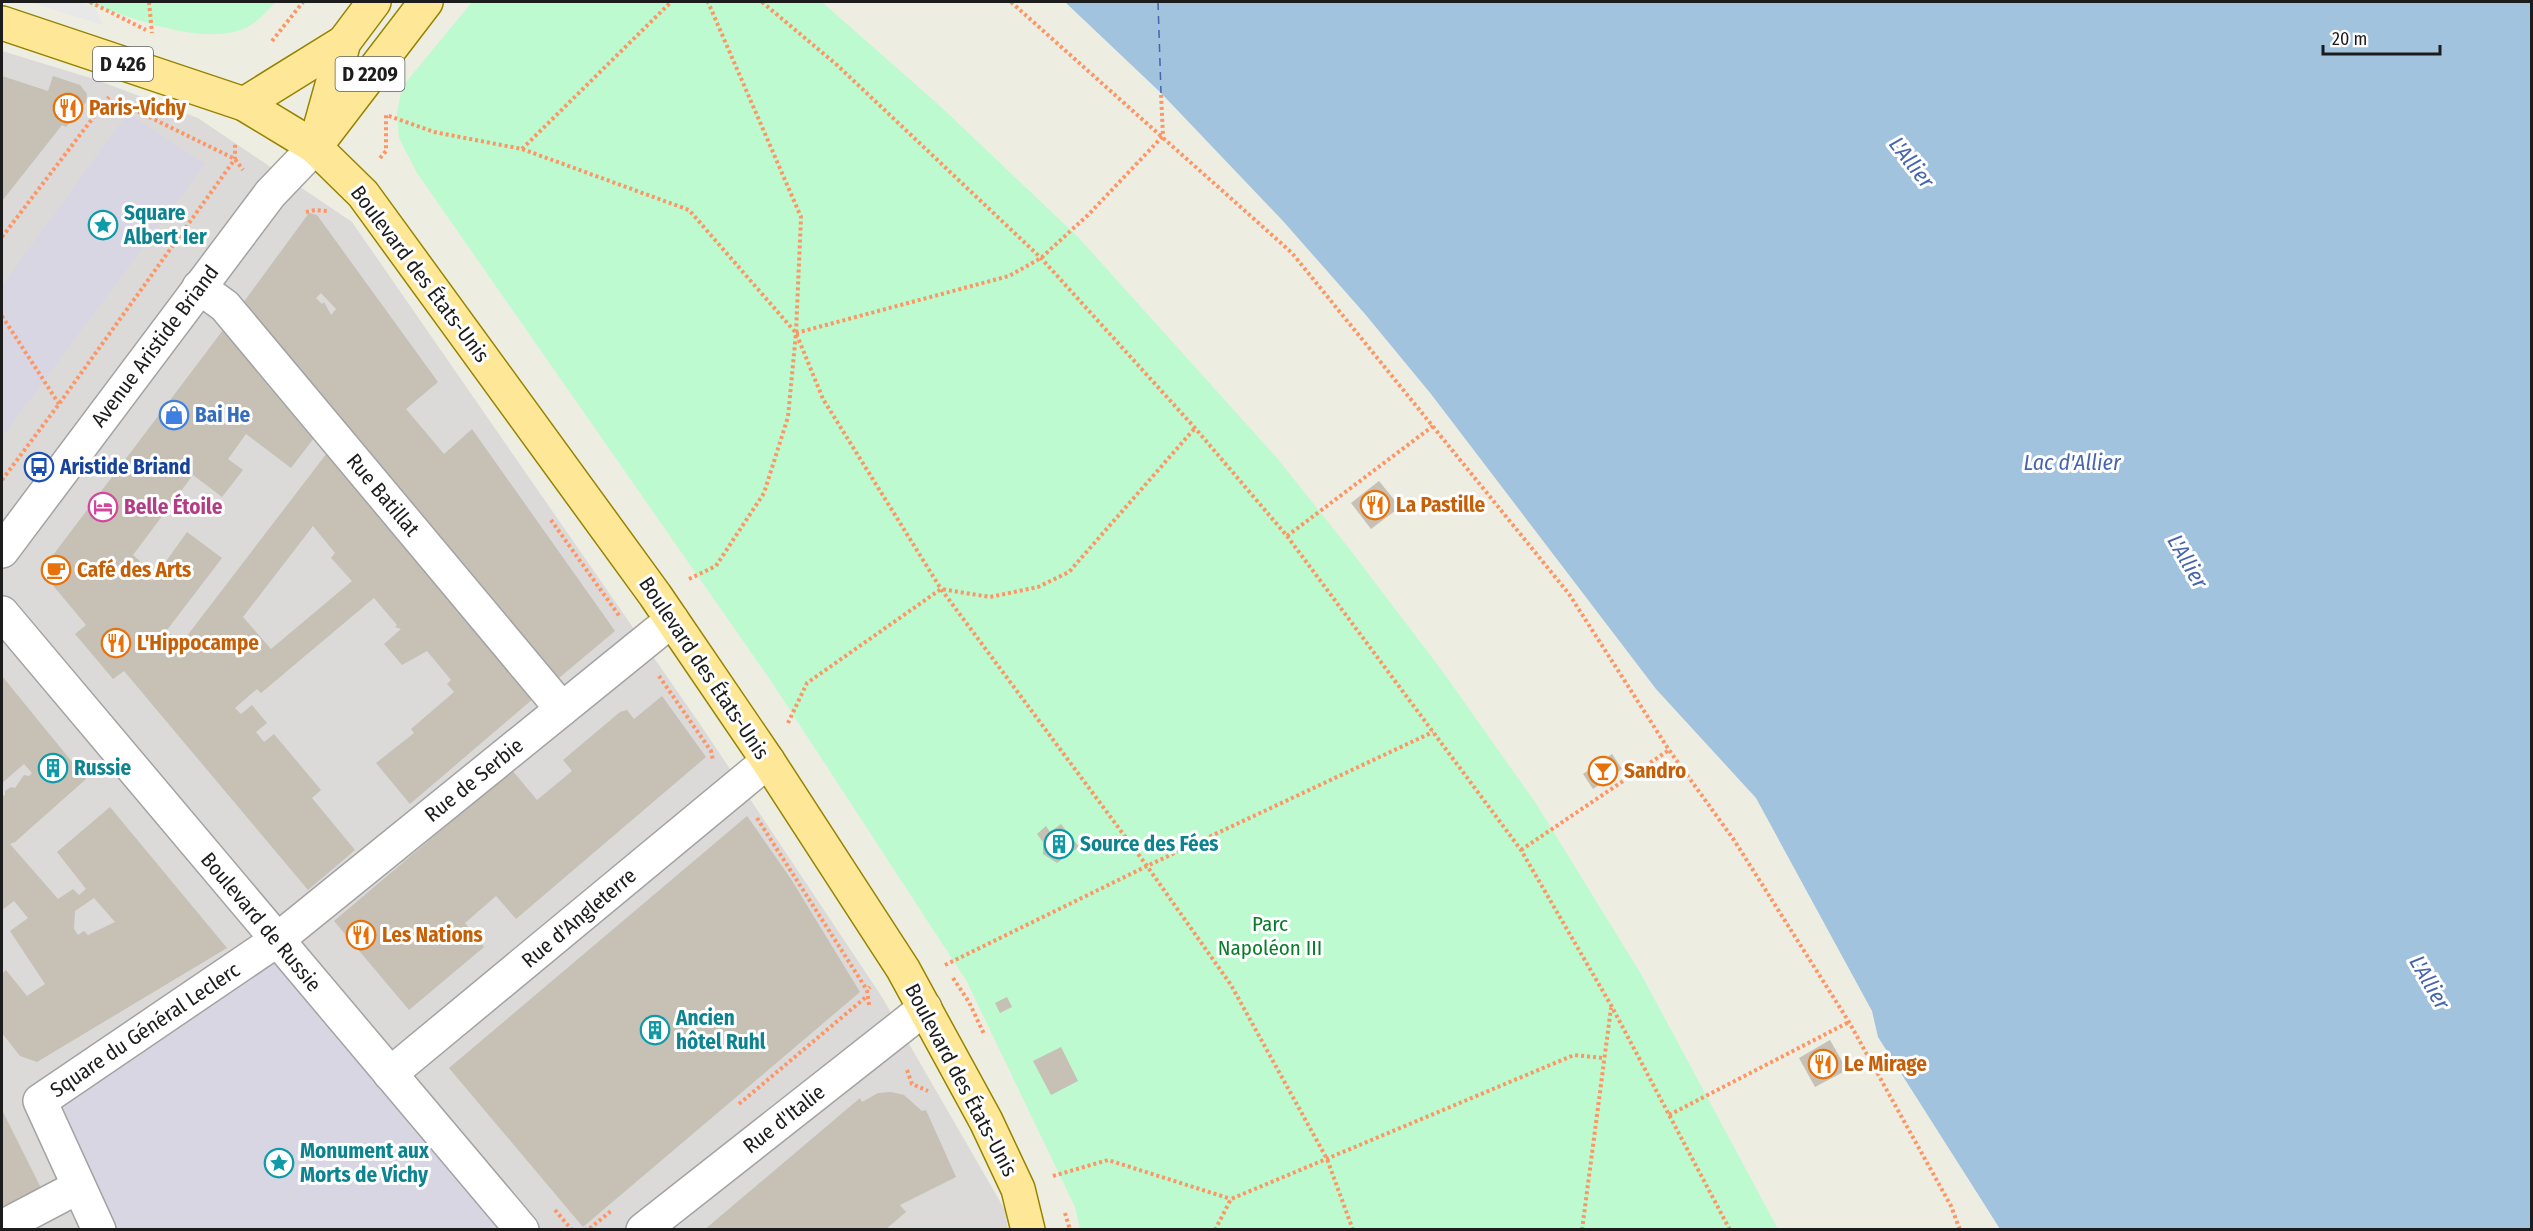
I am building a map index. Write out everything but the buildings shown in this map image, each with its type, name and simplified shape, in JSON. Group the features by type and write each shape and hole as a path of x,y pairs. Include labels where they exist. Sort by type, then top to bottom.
{"main road":[{"name":"Avenue Aristide Briand","path":"315,147 345,42 374,2"},
{"name":"Avenue Aristide Briand","path":"315,147 426,2"},
{"name":"D 426","path":"2,23 244,104 315,147"},
{"path":"244,104 345,42"},
{"name":"Boulevard des États-Unis","path":"315,147 355,186 663,608 768,761 903,969 925,1008 986,1121 1014,1181 1028,1230"}],"street":[{"name":"Avenue Aristide Briand","path":"2,551 270,194 315,147"},
{"name":"Rue Batillat","path":"199,287 225,306 562,709"},
{"name":"Rue de Serbie","path":"277,940 638,646 663,608"},
{"name":"Boulevard de Russie","path":"2,613 522,1230"},
{"name":"Rue d'Angleterre","path":"390,1074 768,761"},
{"name":"Square du Général Leclerc","path":"99,1230 40,1101 277,940"},
{"name":"Rue d'Italie","path":"643,1230 925,1008"},
{"path":"2,1227 78,1187"}],"path":[{"path":"90,2 152,33 149,2"},
{"path":"267,47 303,2"},
{"path":"522,149 671,2"},
{"path":"663,608 716,566 764,493 788,417 796,333 801,217 708,2"},
{"path":"762,2 837,65 1041,258 1195,428 1287,536 1521,850 1612,1007 1730,1230"},
{"path":"1011,2 1292,253 1569,594 1669,750 1734,840 1850,1022 1951,1206 1960,1230"},
{"path":"2,237 109,97 124,64"},
{"path":"796,333 1009,276 1041,258 1089,214 1163,136 1161,93"},
{"path":"2,480 60,405 235,159 235,130 244,104"},
{"path":"355,186 386,151 386,115 434,132 522,149 689,210 796,333 823,399 941,589 1147,866 1231,985 1327,1159 1353,1230"},
{"path":"2,316 60,405"},
{"path":"1287,536 1433,426"},
{"path":"768,761 807,683 941,589 990,597 1038,587 1069,572 1195,428"},
{"path":"620,617 711,751 715,766 754,814 867,990"},
{"path":"903,969 935,948 946,966 1147,866 1433,732"},
{"path":"1521,850 1669,750"},
{"path":"1582,1230 1603,1058 1612,1007"},
{"path":"1668,1115 1850,1022"},
{"path":"1215,1230 1231,1199 1574,1055 1603,1058"},
{"path":"1052,1176 1108,1160 1231,1199"}],"shaded area":[{"path":"29,2 79,2 94,6 103,25"},
{"path":"2,51 94,79 198,118 352,222 704,730 882,997 1005,1210 1008,1229 2,1229"},
{"name":"Square Albert Ier","path":"128,113 205,164 2,437 2,286"},
{"path":"277,940 522,1229 99,1229 40,1101"}],"green space":[{"path":"85,2 276,2 246,28 223,34 203,34 162,27"},
{"name":"Parc Napoléon III","path":"472,2 822,2 940,106 1078,237 1277,458 1443,672 1537,805 1641,974 1778,1229 1080,1229 1075,1207 966,980 771,681 417,173 399,138 397,113 402,87"}],"water":[{"name":"Lac d'Allier","path":"1065,2 2531,2 2531,1229 2000,1229 1878,1037 1872,1011 1756,798 1656,689 1431,394 1365,314 1283,221 1161,93"}],"ferry route":[{"path":"1158,2 1161,93"}],"place":[{"name":"Paris-Vichy","path":"68,108"},
{"name":"Square Albert Ier","path":"103,225"},
{"name":"Bai He","path":"174,415"},
{"name":"Aristide Briand","path":"39,467"},
{"name":"La Pastille","path":"1375,505"},
{"name":"Belle Étoile","path":"103,507"},
{"name":"Café des Arts","path":"56,570"},
{"name":"L'Hippocampe","path":"116,643"},
{"name":"Russie","path":"53,768"},
{"name":"Sandro","path":"1603,771"},
{"name":"Source des Fées","path":"1059,844"},
{"name":"Les Nations","path":"361,935"},
{"name":"Ancien hôtel Ruhl","path":"655,1030"},
{"name":"Le Mirage","path":"1823,1064"},
{"name":"Monument aux Morts de Vichy","path":"279,1163"}],"water label":[{"name":"L'Allier","path":"1912,162"},
{"name":"L'Allier","path":"2188,561"},
{"name":"L'Allier","path":"2430,982"}]}
